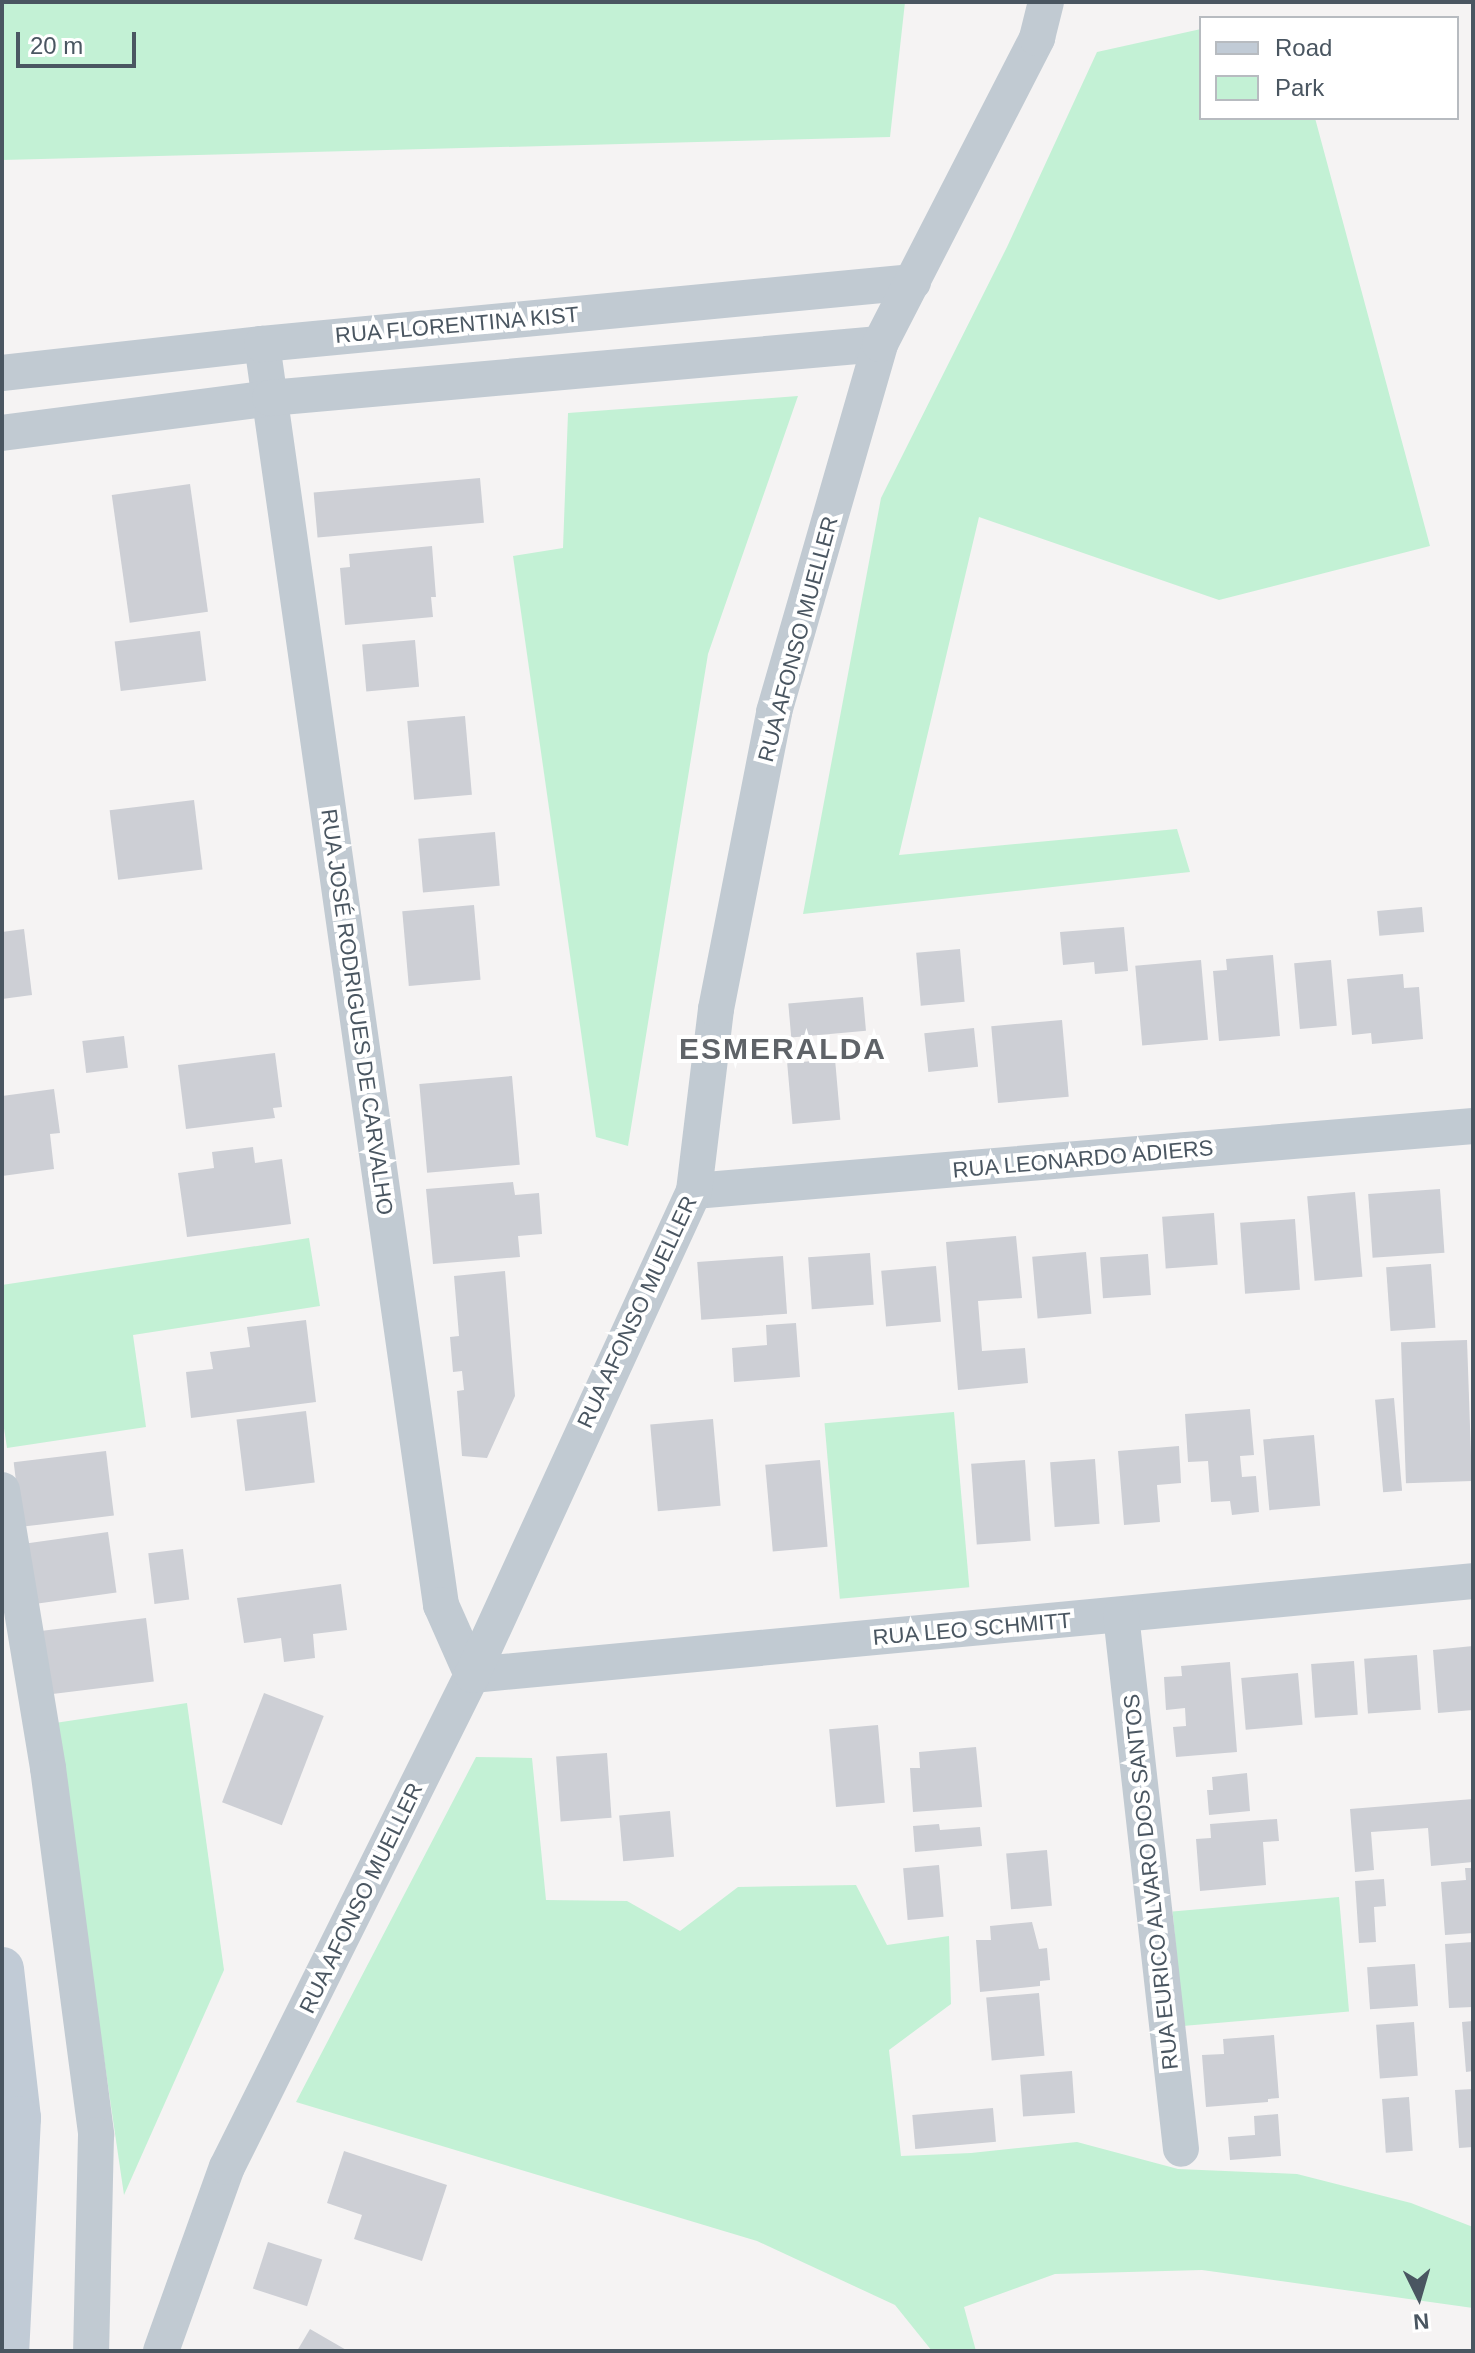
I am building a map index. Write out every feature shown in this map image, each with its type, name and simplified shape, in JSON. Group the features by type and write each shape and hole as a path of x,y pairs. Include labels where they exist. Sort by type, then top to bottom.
{"main road":[{"path":"2,1969 19,2118 7,2351"}],"street":[{"name":"RUA AFONSO MUELLER","path":"161,2351 227,2167 472,1675 694,1191 716,1009 774,712 880,344 1037,38 1046,2"},
{"name":"RUA FLORENTINA KIST","path":"2,373 262,344 913,282"},
{"name":"RUA JOSÉ RODRIGUES DE CARVALHO","path":"262,344 441,1605 472,1675"},
{"path":"2,433 270,398 880,344"},
{"name":"RUA LEONARDO ADIERS","path":"694,1191 1473,1126"},
{"path":"2,1490 48,1768 96,2135 91,2351"},
{"name":"RUA LEO SCHMITT","path":"472,1675 1473,1581"},
{"name":"RUA EURICO ALVARO DOS SANTOS","path":"1121,1615 1181,2149"}],"green space":[{"path":"2,2 905,2 890,137 2,160"},
{"path":"1199,29 1199,120 1316,120 1430,546 1219,600 979,517 899,855 1177,829 1190,872 803,914 881,498 1007,247 1097,52"},
{"path":"798,396 708,654 628,1146 596,1137 513,556 563,548 568,413"},
{"path":"309,1238 320,1306 133,1335 146,1427 7,1448 2,1415 2,1285"},
{"path":"954,1412 969,1587 840,1599 824,1423"},
{"path":"187,1703 224,1970 124,2195 55,1723"},
{"path":"476,1757 532,1758 546,1900 627,1901 680,1931 738,1887 856,1885 887,1945 949,1936 951,2004 889,2050 901,2156 971,2153 1077,2142 1178,2169 1297,2174 1411,2203 1473,2227 1473,2308 1202,2270 1055,2274 964,2307 976,2351 932,2351 895,2305 757,2241 296,2102"},
{"path":"1339,1897 1349,2012 1183,2026 1173,1912"}],"building":[{"path":"480,478 484,523 318,537 314,493"},
{"path":"190,484 208,612 130,623 112,495"},
{"path":"432,546 436,597 431,597 433,617 345,625 340,568 350,567 349,554"},
{"path":"200,631 206,681 121,691 115,641"},
{"path":"415,640 419,687 366,691 362,645"},
{"path":"465,716 472,795 414,800 407,721"},
{"path":"194,800 203,869 118,880 110,810"},
{"path":"495,832 500,886 423,893 418,839"},
{"path":"474,905 481,980 409,986 402,911"},
{"path":"1422,907 1424,932 1379,936 1377,911"},
{"path":"1124,927 1128,971 1095,974 1094,962 1063,965 1060,932"},
{"path":"24,929 32,995 2,999 2,932"},
{"path":"960,949 965,1002 921,1006 916,953"},
{"path":"1273,955 1280,1036 1219,1041 1213,971 1227,970 1226,959"},
{"path":"1201,960 1208,1040 1142,1045 1135,966"},
{"path":"1331,960 1337,1026 1300,1029 1294,963"},
{"path":"1403,974 1404,988 1419,987 1423,1039 1372,1044 1371,1033 1352,1035 1347,979"},
{"path":"863,997 866,1031 791,1037 788,1004"},
{"path":"1062,1020 1069,1097 998,1103 991,1026"},
{"path":"974,1028 978,1067 928,1072 924,1033"},
{"path":"124,1036 128,1068 86,1073 82,1041"},
{"path":"275,1053 282,1107 273,1108 275,1118 186,1129 178,1065"},
{"path":"835,1059 840,1120 792,1124 787,1063"},
{"path":"512,1076 520,1165 427,1173 419,1084"},
{"path":"54,1089 60,1133 50,1134 54,1169 2,1176 2,1096"},
{"path":"253,1147 255,1163 282,1159 291,1224 187,1237 178,1173 214,1168 212,1152"},
{"path":"513,1182 515,1195 539,1193 542,1234 518,1236 520,1257 433,1264 426,1189"},
{"path":"1440,1189 1444,1253 1373,1258 1368,1194"},
{"path":"1355,1192 1362,1277 1315,1281 1307,1196"},
{"path":"1214,1213 1218,1265 1166,1269 1162,1217"},
{"path":"1295,1219 1300,1290 1245,1294 1240,1223"},
{"path":"1016,1236 1022,1298 978,1301 982,1351 1025,1348 1028,1383 958,1390 946,1242"},
{"path":"1086,1252 1091,1314 1038,1318 1032,1257"},
{"path":"870,1253 874,1305 812,1309 808,1257"},
{"path":"1148,1254 1151,1295 1103,1298 1100,1257"},
{"path":"783,1256 787,1314 701,1320 697,1262"},
{"path":"1431,1264 1435,1328 1391,1331 1386,1267"},
{"path":"936,1266 941,1322 886,1327 881,1271"},
{"path":"505,1271 515,1396 487,1458 462,1456 457,1391 464,1390 462,1371 453,1372 450,1337 459,1336 454,1276"},
{"path":"306,1320 316,1402 191,1418 186,1372 213,1369 210,1352 250,1347 247,1327"},
{"path":"796,1323 800,1377 734,1382 732,1348 767,1345 766,1325"},
{"path":"1467,1340 1472,1481 1406,1483 1401,1342"},
{"path":"1394,1398 1402,1491 1383,1492 1375,1400"},
{"path":"1250,1409 1254,1455 1240,1456 1242,1477 1256,1476 1259,1512 1232,1515 1230,1501 1211,1502 1208,1461 1188,1462 1185,1414"},
{"path":"306,1411 315,1482 245,1491 237,1420"},
{"path":"713,1419 721,1506 658,1511 650,1424"},
{"path":"1314,1435 1320,1506 1269,1510 1263,1439"},
{"path":"1179,1446 1181,1483 1157,1485 1160,1522 1124,1525 1118,1451"},
{"path":"106,1451 114,1516 22,1527 14,1462"},
{"path":"1095,1459 1100,1524 1055,1527 1050,1462"},
{"path":"820,1460 828,1547 773,1551 765,1465"},
{"path":"1025,1460 1031,1541 977,1545 971,1464"},
{"path":"108,1532 116,1592 36,1604 28,1543"},
{"path":"183,1549 189,1600 154,1604 148,1553"},
{"path":"341,1584 347,1630 313,1634 315,1658 284,1662 281,1638 244,1643 237,1598"},
{"path":"146,1618 154,1682 51,1694 43,1631"},
{"path":"1473,1646 1473,1710 1438,1713 1433,1650"},
{"path":"1417,1655 1421,1710 1368,1714 1364,1659"},
{"path":"1354,1661 1358,1715 1315,1718 1311,1664"},
{"path":"1230,1662 1237,1752 1176,1757 1173,1727 1186,1726 1185,1708 1166,1710 1164,1677 1182,1676 1181,1666"},
{"path":"1298,1673 1303,1725 1246,1730 1241,1678"},
{"path":"264,1693 324,1716 282,1825 222,1802"},
{"path":"878,1725 885,1803 836,1807 829,1729"},
{"path":"976,1747 982,1807 913,1812 910,1768 920,1768 919,1752"},
{"path":"607,1753 612,1818 561,1821 556,1757"},
{"path":"1247,1773 1250,1811 1209,1815 1207,1790 1213,1790 1212,1777"},
{"path":"1473,1799 1473,1862 1431,1866 1428,1828 1371,1832 1374,1870 1355,1872 1350,1809"},
{"path":"670,1811 674,1857 623,1861 619,1815"},
{"path":"1277,1819 1279,1841 1263,1842 1266,1885 1200,1891 1196,1839 1211,1838 1210,1824"},
{"path":"939,1824 940,1830 980,1827 982,1846 915,1852 913,1826"},
{"path":"1047,1850 1052,1906 1011,1909 1006,1854"},
{"path":"939,1865 944,1917 908,1920 903,1868"},
{"path":"1465,1868 1473,1868 1473,1933 1445,1935 1441,1882 1466,1880"},
{"path":"1384,1879 1386,1906 1374,1907 1376,1942 1359,1943 1355,1881"},
{"path":"1032,1922 1039,1949 1047,1948 1050,1980 1040,1981 1040,1986 980,1992 976,1940 991,1940 990,1926"},
{"path":"1473,1942 1473,2007 1449,2008 1445,1944"},
{"path":"1415,1964 1418,2006 1370,2009 1367,1967"},
{"path":"1039,1993 1044,2056 992,2060 986,1998"},
{"path":"1473,2021 1473,2071 1466,2072 1462,2022"},
{"path":"1414,2022 1418,2076 1380,2079 1376,2025"},
{"path":"1274,2035 1279,2098 1268,2099 1268,2102 1206,2107 1202,2055 1224,2054 1223,2039"},
{"path":"1072,2071 1075,2113 1023,2117 1020,2075"},
{"path":"1473,2089 1473,2147 1459,2148 1455,2090"},
{"path":"1409,2097 1413,2151 1386,2153 1382,2099"},
{"path":"993,2108 996,2142 915,2149 912,2115"},
{"path":"1278,2114 1281,2156 1230,2160 1228,2137 1255,2135 1254,2116"},
{"path":"344,2151 447,2185 422,2261 354,2239 362,2215 327,2203"},
{"path":"268,2242 322,2260 307,2306 253,2289"},
{"path":"310,2329 348,2351 297,2351"}],"district":[{"name":"ESMERALDA","path":"783,1049"}]}
